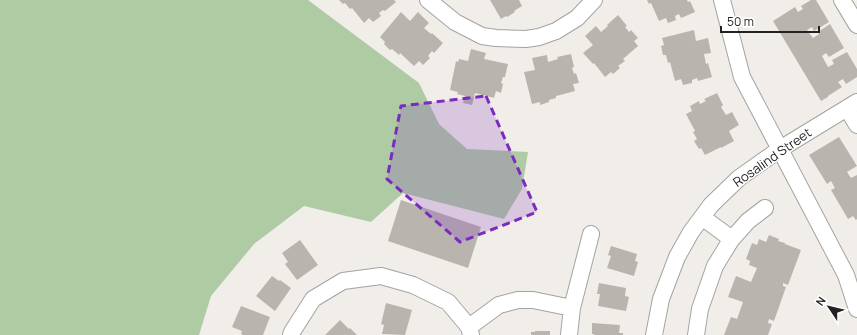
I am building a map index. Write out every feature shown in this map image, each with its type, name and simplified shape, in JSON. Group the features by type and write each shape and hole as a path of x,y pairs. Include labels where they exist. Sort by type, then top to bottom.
{"street":[{"path":"428,0 455,22 482,36 526,39 539,37 556,31 577,18 594,0"},
{"path":"722,0 742,76 846,274 857,289"},
{"path":"846,1 857,25"},
{"path":"852,105 857,125"},
{"name":"Rosalind Street","path":"654,335 661,299 677,257 691,232 711,205 739,178 780,149 852,105"},
{"path":"696,335 700,310 716,266 731,240 748,221 765,208"},
{"path":"702,217 731,240"},
{"path":"569,335 572,308 591,234"},
{"path":"846,274 857,308"},
{"path":"291,335 314,299 343,282 382,276 413,285 448,302 470,331 499,305 518,300 533,300 572,308"}],"highlighted area":[{"path":"486,96 537,212 460,242 387,179 401,106"}],"green space":[{"path":"0,0 308,0 419,83 439,124 467,149 528,152 522,189 504,219 403,193 371,222 304,206 254,244 211,296 199,335 0,335"}],"building":[{"path":"339,0 394,0 396,2 385,11 383,10 379,13 381,16 373,22 369,18 364,23 352,8 350,9 345,3 343,4"},
{"path":"490,0 519,0 522,6 507,17 506,16 501,19"},
{"path":"647,0 687,0 688,2 690,1 695,12 681,18 679,14 675,16 676,20 668,23 666,18 659,21 651,3 649,4"},
{"path":"811,0 816,0 829,22 814,31 812,27 807,30 813,38 819,34 818,32 830,24 844,48 829,57 826,53 822,56 828,67 834,64 832,60 847,52 857,69 857,77 846,84 843,79 838,82 842,87 821,101 773,21 795,7 798,12 803,9 801,6"},
{"path":"401,12 410,21 418,12 429,23 424,28 443,43 434,53 432,51 428,56 430,58 423,65 419,61 414,66 400,53 399,55 392,49 390,50 380,37"},
{"path":"618,15 627,26 625,27 629,32 631,30 638,38 634,41 638,46 623,59 625,61 618,66 620,68 613,74 611,72 605,77 594,63 593,64 583,53 593,45 585,36 596,26 601,32"},
{"path":"694,30 696,41 708,38 711,53 704,54 706,64 708,63 712,77 698,81 697,78 692,80 692,83 683,85 681,79 675,81 670,62 668,63 666,55 663,55 661,46 664,45 662,38"},
{"path":"471,49 486,53 484,59 508,64 505,77 503,77 501,83 503,84 501,93 496,91 494,98 475,93 472,105 463,103 465,96 450,90 456,61 458,62 459,59 468,61"},
{"path":"571,54 574,67 572,68 574,74 576,73 579,83 573,84 575,91 556,96 556,98 549,100 549,102 540,105 540,102 532,104 524,72 535,70 532,58 547,55 548,62 558,59 557,57"},
{"path":"717,93 723,105 721,107 726,115 732,112 739,125 729,131 734,141 705,155 694,141 697,139 693,132 695,131 686,114 692,111 690,106 699,101 700,104 706,101 704,99"},
{"path":"839,137 857,166 847,172 851,178 857,175 856,220 853,216 848,219 831,190 835,188 831,181 827,184 809,155"},
{"path":"401,200 481,227 468,268 388,241"},
{"path":"769,235 779,239 778,241 801,250 788,285 783,283 783,286 786,287 774,321 769,319 768,323 772,324 768,335 724,335 731,317 737,319 743,302 728,297 736,276 751,282 757,268 749,265 750,261 746,259 752,243 757,245 759,239 766,242"},
{"path":"300,240 318,265 297,280 285,264 288,262 282,253"},
{"path":"611,246 637,254 635,261 638,262 634,276 607,268 611,256 608,255"},
{"path":"272,276 291,288 275,311 256,296"},
{"path":"599,283 626,288 625,296 629,297 626,311 598,306 600,294 597,294"},
{"path":"386,303 412,310 405,335 382,334 384,325 381,324"},
{"path":"241,306 270,317 263,335 243,335 241,334 242,331 232,327"},
{"path":"340,320 349,329 350,328 357,335 325,335"},
{"path":"592,323 620,325 619,333 623,333 623,335 594,335 592,334"},
{"path":"550,331 550,335 531,335 531,332"}]}
